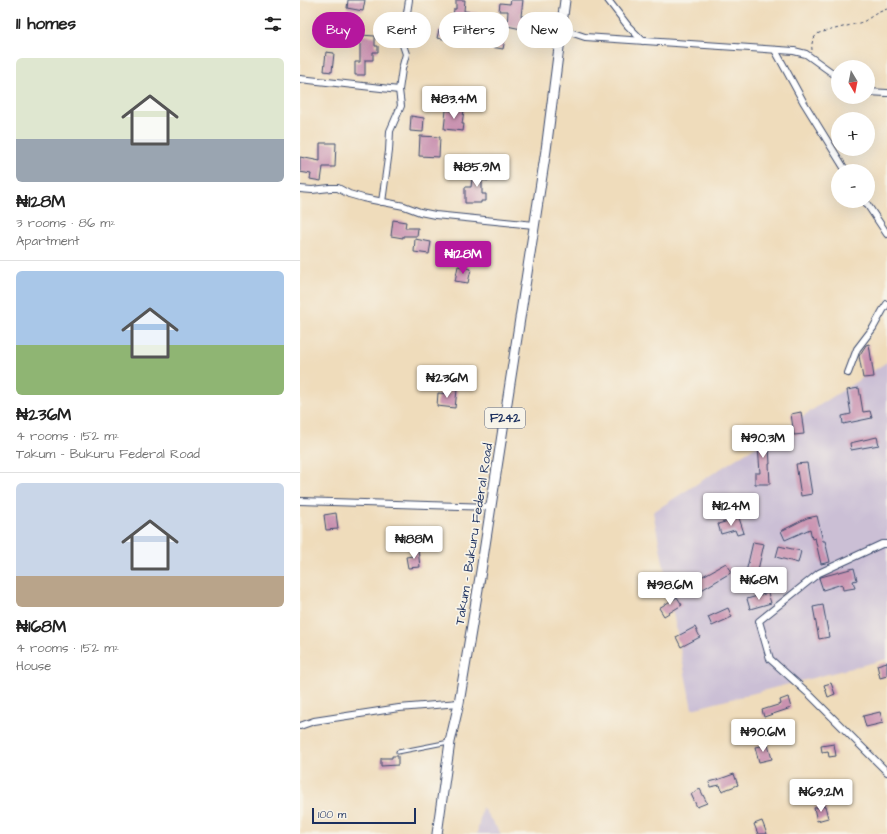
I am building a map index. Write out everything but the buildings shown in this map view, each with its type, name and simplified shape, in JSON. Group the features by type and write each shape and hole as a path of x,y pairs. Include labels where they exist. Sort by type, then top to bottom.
{"main road":[{"name":"Takum - Bukuru Federal Road","path":"563,12 565,0"},
{"name":"Takum - Bukuru Federal Road","path":"437,834 450,742 459,703 491,507 546,150 559,48"}],"street":[{"path":"382,202 390,151 390,130 401,106 399,90 406,54 402,42 402,28 409,0"},
{"path":"608,0 628,26 643,41"},
{"path":"573,33 585,37 794,51 806,54 831,72"},
{"path":"775,50 804,103 842,164"},
{"path":"300,79 399,90"},
{"path":"875,92 887,93"},
{"path":"300,189 312,190 338,188 349,194 404,206 420,212 435,215 534,225"},
{"path":"870,208 887,234"},
{"path":"848,374 857,349 873,328 887,304"},
{"path":"300,501 491,507"},
{"path":"887,544 882,544 819,572 759,621 770,659 809,694 887,772"},
{"path":"300,726 314,721 398,708 459,703"}],"lane":[{"path":"398,752 450,742"}],"path":[{"path":"814,60 812,48 815,35 828,30 863,22 877,13 887,9"}],"shaded area":[{"path":"887,362 887,659 692,709 653,512"},
{"path":"482,807 501,834 477,834"}]}
